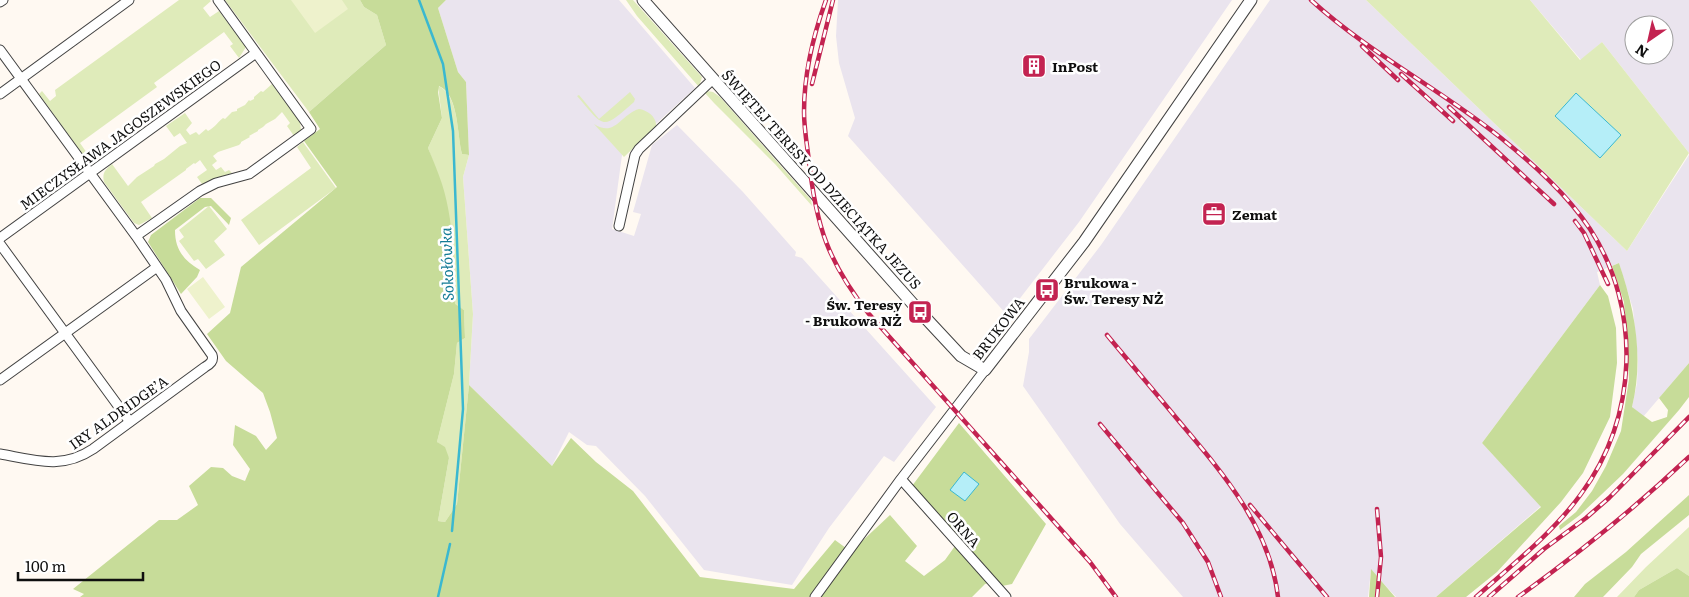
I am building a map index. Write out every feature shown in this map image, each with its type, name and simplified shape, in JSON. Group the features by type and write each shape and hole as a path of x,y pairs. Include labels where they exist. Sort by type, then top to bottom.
{"street":[{"path":"0,94 129,0"},
{"path":"136,236 200,191 216,183 249,174 311,129 218,0"},
{"name":"ŚWIĘTEJ TERESY OD DZIECIĄTKA JEZUS","path":"643,0 943,337 965,359 985,370"},
{"name":"BRUKOWA","path":"815,597 901,479 1084,242 1251,0"},
{"path":"0,50 91,173 157,267 0,380"},
{"name":"MIECZYSŁAWA JAGOSZEWSKIEGO","path":"0,238 256,52"},
{"path":"619,226 635,155 639,149 713,79"},
{"path":"0,244 130,422"},
{"name":"IRY ALDRIDGE’A","path":"0,454 44,461 66,461 87,453 210,364 212,355 180,312 157,267"},
{"name":"ORNA","path":"901,479 1006,597"}],"shaded area":[{"path":"446,0 619,0 695,88 622,155 612,229 634,236 641,214 633,212 652,145 677,125 743,192 796,252 795,256 802,258 936,407 894,462 884,456 829,528 792,585 704,570 645,496 596,446 587,445 569,432 552,466 469,385 473,314 463,177 469,155 466,82 458,72 438,8"},
{"path":"838,0 1232,0 1079,222 1007,315 848,136 855,118 839,63 836,36"},
{"path":"1270,0 1366,0 1627,251 1689,155 1689,363 1643,417 1632,407 1637,383 1638,361 1633,309 1619,263 1597,272 1600,285 1482,443 1541,506 1436,597 1396,597 1371,570 1368,597 1183,597 1120,524 1023,386 1029,352 1029,339 1101,245"},
{"path":"1530,0 1689,0 1689,153 1602,42 1581,60"}],"green space":[{"path":"179,0 210,0 203,8 210,17 219,11 246,47 239,58 230,46 233,44 224,32 154,83 157,87 80,143 89,156 86,159 39,94 42,91 50,101 56,96 55,90"},
{"path":"225,0 360,0 364,7 377,15 386,45 309,112"},
{"path":"291,0 342,0 348,9 315,33"},
{"path":"360,0 446,0 438,8 458,72 466,82 469,155 462,154 454,106 446,90 439,86 438,92 442,118 428,148 442,184 449,213 453,244 455,304 464,310 465,338 457,343 454,374 437,442 445,447 449,458 438,521 445,522 457,504 469,385 552,466 571,438 596,462 633,491 700,577 794,589 835,540 850,551 890,515 917,546 905,561 924,576 945,560 960,539 912,486 959,423 1046,524 1012,584 1002,586 996,581 985,584 972,597 80,597 84,594 73,589 159,520 177,520 198,505 189,486 211,467 223,468 232,476 245,481 250,469 233,445 235,425 256,436 266,450 277,438 263,393 226,361 207,334 230,313 241,267 337,187 304,141 320,129 309,112 386,45 377,15 364,7"},
{"path":"626,0 633,0 702,77 699,87 637,16"},
{"path":"1366,0 1530,0 1580,60 1602,42 1689,153 1627,251"},
{"path":"272,84 300,122 301,130 294,136 287,126 290,123 282,112 239,145 218,152 213,156 217,161 212,165 216,170 221,167 225,172 229,170 232,173 202,184 197,177 207,170 200,160 194,163 141,202 152,218 139,225 134,223 104,182 104,174 108,168 112,164 128,186 137,177 187,143 180,133 174,137 166,126 185,113 192,123 186,130 190,135 196,132 199,135 206,129 208,131 232,112 237,111 237,109 245,105 249,100 254,99 261,91 263,92"},
{"path":"438,86 445,90 450,97 454,106 462,154 469,155 463,177 473,314 469,385 457,504 445,522 438,521 449,458 437,442 454,374 457,343 465,338 464,310 455,305 433,162 428,148 442,118"},
{"path":"707,91 713,92 720,97 811,200 812,206 775,164 714,103 705,93"},
{"path":"630,92 635,99 634,102 615,118 604,122 599,120 593,115 577,96 579,95 599,119"},
{"path":"639,109 651,114 656,126 624,157 594,124 601,128 613,127 627,115"},
{"path":"303,142 336,188 259,245 241,220 311,168 297,147"},
{"path":"200,198 211,198 231,218 229,225 211,206 205,207 175,230 175,237 181,253 200,270 197,277 181,294 148,242 151,235"},
{"path":"209,206 227,229 214,241 225,255 206,269 198,259 194,261 179,241 184,237 179,230"},
{"path":"1619,263 1625,281 1636,334 1636,389 1632,407 1652,422 1667,417 1668,410 1659,398 1689,363 1689,397 1623,474 1580,515 1560,530 1559,526 1576,512 1592,491 1606,466 1621,431 1629,379 1624,302 1612,266"},
{"path":"203,277 225,307 209,319 187,289"},
{"path":"1600,285 1608,296 1616,328 1617,363 1610,417 1583,473 1561,502 1497,572 1466,597 1436,597 1541,507 1482,443"},
{"path":"1689,495 1689,515 1641,554 1632,567 1603,597 1574,597 1585,584 1626,552"},
{"path":"1689,527 1689,576 1677,568 1639,590 1634,597 1617,597 1646,567"},
{"path":"1677,568 1689,576 1689,597 1634,597 1639,590"},
{"path":"1371,569 1395,597 1369,597"}],"water":[{"path":"1576,93 1621,135 1600,158 1555,116"},
{"path":"964,472 979,484 965,501 950,490"}],"waterway":[{"name":"Sokołówka","path":"419,0 443,64 453,131 463,409 452,531"},
{"name":"Sokołówka","path":"438,597 450,544"}],"railway":[{"path":"826,0 810,55 804,97 804,118 812,184 820,224 834,260 843,277 869,314 1090,562 1116,597"},
{"path":"812,84 833,0"},
{"path":"1311,0 1357,37 1478,120 1549,180 1590,229 1607,260 1619,293 1625,328 1626,363 1623,398 1614,432 1600,464 1581,494 1558,522 1476,597"},
{"path":"1362,46 1398,80"},
{"path":"1401,74 1453,121"},
{"path":"1449,107 1554,204"},
{"path":"1575,221 1584,233 1608,284"},
{"path":"1107,335 1211,460 1242,502 1265,547 1273,571 1278,597"},
{"path":"1489,597 1544,549 1586,518 1609,498 1689,417"},
{"path":"1100,424 1183,523 1208,562 1221,597"},
{"path":"1518,597 1606,530 1689,457"},
{"path":"1250,505 1327,597"},
{"path":"1377,509 1381,557 1377,597"}],"place":[{"name":"InPost","path":"1034,66"},
{"name":"Zemat","path":"1214,214"},
{"name":"Brukowa - Św. Teresy NŻ","path":"1047,290"},
{"name":"Św. Teresy - Brukowa NŻ","path":"920,312"}]}
